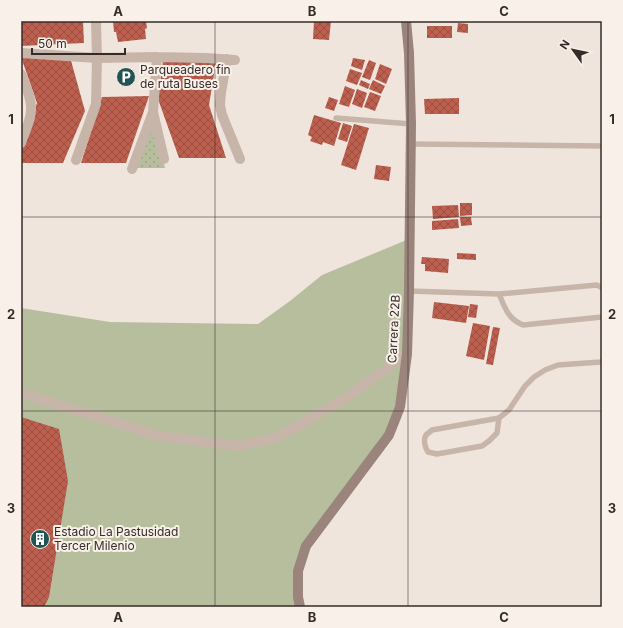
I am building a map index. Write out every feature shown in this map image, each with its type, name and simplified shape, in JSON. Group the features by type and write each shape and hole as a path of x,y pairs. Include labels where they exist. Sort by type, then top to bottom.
{"street":[{"path":"76,160 96,104 96,21"},
{"name":"Carrera 22B","path":"300,607 298,597 298,571 306,546 389,435 400,407 407,354 411,124 409,53 406,21"},
{"path":"21,53 97,58 157,57 231,60 221,92 220,105 222,115 240,159"},
{"path":"132,168 153,112 157,57"},
{"path":"21,74 31,108 21,143"},
{"path":"153,112 164,159"},
{"path":"21,393 159,436 238,446 275,438 303,423 347,397 407,354"}],"lane":[{"path":"336,118 411,124"},
{"path":"410,144 602,146"},
{"path":"408,291 499,294 596,285 602,288"},
{"path":"499,294 508,314 516,322 523,325 602,317"},
{"path":"499,418 497,433 482,446 437,454 428,452 425,448 425,437 432,430 499,418 509,410 525,386 534,377 545,370 558,365 602,361"}],"green space":[{"path":"153,116 165,168 135,168"},
{"path":"409,239 407,354 389,435 321,525 298,571 300,607 21,607 21,308 110,322 258,324 322,275"}],"building":[{"path":"21,21 83,21 84,43 21,46"},
{"path":"113,21 146,21 146,39 118,42 116,32 114,32"},
{"path":"314,21 331,21 329,40 313,39"},
{"path":"458,23 468,24 468,33 457,32"},
{"path":"427,26 452,26 452,38 427,38"},
{"path":"21,57 70,57 85,111 63,163 21,163 21,148 37,103"},
{"path":"353,58 365,60 362,70 351,66"},
{"path":"369,60 376,63 370,80 362,77"},
{"path":"163,61 216,62 209,105 226,158 179,158 158,99"},
{"path":"380,64 392,69 386,84 375,79"},
{"path":"350,69 362,73 357,85 346,81"},
{"path":"361,80 370,84 368,89 359,85"},
{"path":"373,80 385,86 381,94 369,89"},
{"path":"345,86 355,90 349,107 339,104"},
{"path":"357,89 367,93 362,108 352,104"},
{"path":"370,92 381,96 375,111 364,107"},
{"path":"149,96 126,163 81,163 102,97"},
{"path":"329,97 338,100 334,111 325,108"},
{"path":"459,98 459,114 425,114 424,99"},
{"path":"314,115 341,123 334,146 323,142 322,145 310,141 312,137 308,135"},
{"path":"343,123 352,126 347,142 338,139"},
{"path":"354,124 369,128 356,170 341,165"},
{"path":"376,165 391,167 389,181 374,179"},
{"path":"460,203 472,203 472,215 460,216"},
{"path":"458,205 459,217 433,219 432,206"},
{"path":"460,217 471,217 472,225 461,226"},
{"path":"458,219 459,228 432,230 432,221"},
{"path":"457,253 476,254 476,260 457,259"},
{"path":"422,257 449,259 448,273 425,271 425,264 421,264"},
{"path":"434,302 469,306 466,323 432,318"},
{"path":"470,304 478,305 476,318 468,317"},
{"path":"473,323 490,326 484,360 466,356"},
{"path":"493,327 500,328 493,365 486,364"},
{"name":"Estadio La Pastusidad Tercer Milenio","path":"21,417 59,429 68,481 49,597 44,607 21,607"}],"place":[{"name":"Parqueadero fin de ruta Buses","path":"126,77"},
{"name":"Estadio La Pastusidad Tercer Milenio","path":"40,539"}]}
